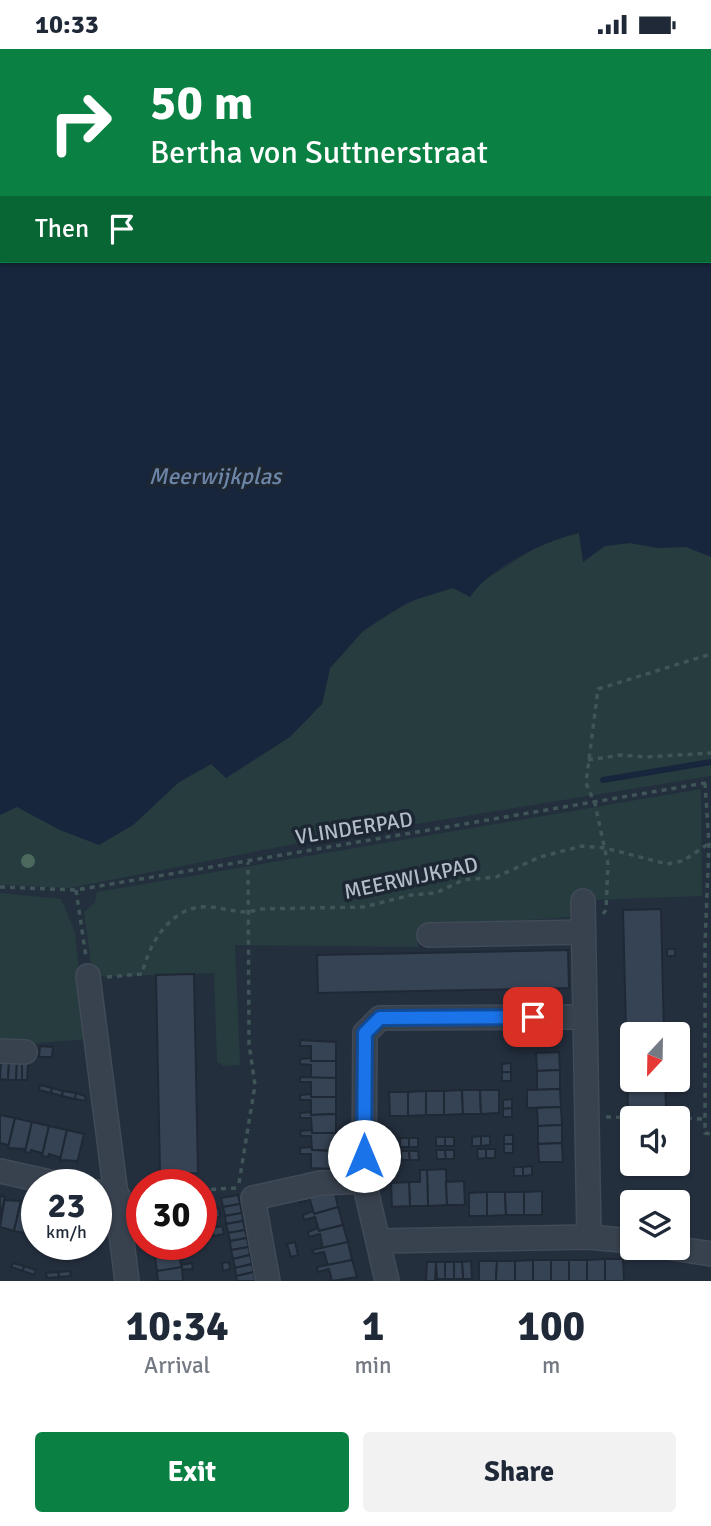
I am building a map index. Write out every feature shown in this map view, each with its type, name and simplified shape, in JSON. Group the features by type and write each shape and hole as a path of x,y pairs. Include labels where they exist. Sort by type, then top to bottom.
{"street":[{"path":"583,901 589,1237"},
{"path":"429,935 583,932"},
{"path":"88,977 105,1169"},
{"path":"387,1281 379,1241 367,1204 364,1181 365,1033 380,1018 583,1017"},
{"path":"0,1051 25,1052"},
{"path":"0,1171 21,1176"},
{"path":"268,1281 246,1193 321,1183 364,1181"},
{"path":"112,1216 127,1281"},
{"path":"379,1241 589,1237 620,1240"},
{"path":"690,1251 711,1254"}],"path":[{"path":"605,848 595,804 586,783 598,689 711,654"},
{"path":"587,760 620,755 646,757 711,753"},
{"name":"VLINDERPAD","path":"0,887 76,890 595,804 711,782"},
{"path":"705,783 710,843 705,971 705,1133 711,1134"},
{"name":"MEERWIJKPAD","path":"88,977 142,975 155,940 169,923 188,909 207,906 248,914 259,909 364,907 411,895 436,893 463,880 496,877 572,848 605,848 667,864 683,861 710,843"},
{"path":"217,1192 246,1193 255,1085 249,1044 248,862"},
{"path":"76,890 88,977"},
{"path":"705,971 711,971"},
{"path":"587,1116 620,1117"},
{"path":"690,1118 705,1119"}],"green space":[{"path":"579,533 583,561 605,546 630,543 642,545 656,541 711,552 711,776 294,844 70,888 0,885 0,815 17,806 60,830 133,825 179,782 322,704 330,668 363,631 388,614 429,593 480,583 546,541"},
{"path":"701,789 702,896 591,900 590,895 571,897 572,917 418,927 418,947 235,945 240,1065 224,1066 217,1062 214,973 93,977 84,912 95,902 97,892"},
{"path":"0,893 61,899 75,932 86,1039 29,1044 0,1041"}],"water":[{"name":"Meerwijkplas","path":"0,263 711,263 711,557 686,547 657,548 630,543 605,546 583,562 579,533 550,542 504,566 491,575 470,597 453,588 408,602 363,631 330,668 322,704 290,737 226,778 211,764 179,782 133,825 99,845 60,830 17,807 0,815"}],"building":[{"path":"661,909 664,1022 626,1022 623,910"},
{"path":"667,949 675,949 675,956 667,956"},
{"path":"568,950 569,988 318,993 317,955"},
{"path":"194,974 198,1169 160,1169 156,975"},
{"path":"300,1040 336,1042 336,1061 311,1061 311,1046 300,1046"},
{"path":"40,1046 53,1047 52,1057 39,1057"},
{"path":"559,1052 560,1070 537,1071 536,1053"},
{"path":"311,1058 311,1061 336,1061 336,1078 311,1078 311,1065 300,1064 300,1059"},
{"path":"1,1062 9,1062 8,1080 0,1079"},
{"path":"9,1062 17,1062 16,1080 8,1080"},
{"path":"17,1062 22,1062 22,1080 16,1080"},
{"path":"22,1062 28,1063 27,1080 22,1080"},
{"path":"511,1063 511,1072 502,1072 502,1064"},
{"path":"560,1070 560,1089 537,1090 537,1071"},
{"path":"502,1072 511,1072 511,1081 502,1081"},
{"path":"300,1077 336,1078 336,1097 311,1097 311,1082 300,1082"},
{"path":"40,1085 52,1088 51,1093 39,1090"},
{"path":"52,1088 63,1091 62,1096 51,1093"},
{"path":"560,1089 561,1107 527,1108 527,1090"},
{"path":"462,1090 463,1114 444,1115 444,1091"},
{"path":"462,1090 480,1090 481,1114 463,1114"},
{"path":"480,1090 499,1090 499,1113 481,1114"},
{"path":"63,1091 76,1093 75,1099 62,1096"},
{"path":"426,1091 426,1115 408,1116 408,1092"},
{"path":"426,1091 444,1091 444,1115 426,1115"},
{"path":"389,1092 408,1092 408,1116 390,1116"},
{"path":"628,1092 665,1092 666,1106 628,1106"},
{"path":"76,1093 85,1096 86,1101 75,1099"},
{"path":"311,1094 311,1097 336,1097 336,1114 311,1115 311,1100 300,1100 300,1095"},
{"path":"512,1099 512,1108 503,1109 503,1100"},
{"path":"561,1107 562,1125 538,1126 537,1108"},
{"path":"512,1108 512,1117 503,1117 503,1109"},
{"path":"311,1112 311,1115 336,1114 336,1133 312,1133 311,1118 300,1118 300,1113"},
{"path":"0,1115 15,1118 8,1148 8,1145 0,1143"},
{"path":"15,1118 32,1122 25,1152 25,1149 8,1148"},
{"path":"32,1122 49,1126 42,1156 42,1153 31,1150 30,1153 25,1152"},
{"path":"562,1125 562,1143 538,1144 538,1126"},
{"path":"49,1126 67,1130 60,1160 59,1157 49,1154 48,1157 42,1156"},
{"path":"67,1130 84,1134 77,1164 77,1161 60,1160"},
{"path":"312,1130 312,1133 336,1133 336,1151 312,1150 311,1136 301,1136 300,1131"},
{"path":"504,1135 513,1135 513,1144 504,1144"},
{"path":"481,1136 490,1136 490,1145 481,1146"},
{"path":"481,1136 481,1146 472,1146 472,1137"},
{"path":"436,1137 445,1137 445,1146 436,1146"},
{"path":"445,1137 454,1137 454,1146 445,1146"},
{"path":"400,1138 409,1138 409,1147 400,1147"},
{"path":"409,1138 418,1138 418,1147 409,1147"},
{"path":"562,1143 563,1162 539,1162 538,1144"},
{"path":"504,1144 513,1144 513,1153 504,1153"},
{"path":"311,1147 312,1150 336,1151 336,1169 311,1168 311,1154 300,1154 300,1148"},
{"path":"477,1149 486,1149 486,1158 478,1159"},
{"path":"486,1149 495,1149 495,1158 486,1158"},
{"path":"436,1150 445,1150 446,1159 437,1159"},
{"path":"445,1150 454,1150 454,1159 446,1159"},
{"path":"401,1151 409,1151 410,1160 401,1160"},
{"path":"409,1151 418,1151 419,1160 410,1160"},
{"path":"532,1166 532,1175 523,1176 523,1167"},
{"path":"514,1167 523,1167 523,1176 514,1176"},
{"path":"446,1169 447,1205 428,1206 427,1170"},
{"path":"420,1170 427,1170 428,1206 410,1206 409,1182 420,1182"},
{"path":"464,1181 465,1205 447,1205 446,1182"},
{"path":"409,1182 410,1206 392,1207 391,1183"},
{"path":"334,1189 338,1207 314,1214 310,1200 300,1202 298,1196"},
{"path":"542,1191 542,1215 524,1215 524,1192"},
{"path":"487,1192 505,1192 506,1215 487,1216"},
{"path":"487,1192 487,1216 469,1216 469,1193"},
{"path":"505,1192 524,1192 524,1215 506,1215"},
{"path":"238,1195 240,1204 223,1207 221,1198"},
{"path":"0,1196 5,1197 0,1217"},
{"path":"4,1200 21,1201 14,1231 0,1227"},
{"path":"21,1201 21,1232 14,1231"},
{"path":"240,1204 242,1213 225,1216 223,1207"},
{"path":"338,1207 343,1225 319,1231 315,1217 304,1220 303,1215 313,1211 314,1214"},
{"path":"242,1213 243,1221 226,1224 225,1216"},
{"path":"243,1221 245,1230 228,1233 226,1224"},
{"path":"343,1225 348,1242 323,1249 320,1234 309,1237 308,1232 318,1228 319,1231"},
{"path":"222,1226 224,1234 217,1235 217,1227"},
{"path":"245,1230 247,1238 230,1241 228,1233"},
{"path":"247,1238 249,1247 231,1250 230,1241"},
{"path":"295,1242 298,1255 291,1257 287,1244"},
{"path":"348,1242 352,1260 328,1266 324,1252 314,1254 312,1250"},
{"path":"249,1247 250,1255 233,1259 231,1250"},
{"path":"250,1255 252,1264 235,1268 233,1259"},
{"path":"605,1259 623,1260 624,1281 605,1281"},
{"path":"605,1259 605,1281 587,1281 587,1260"},
{"path":"155,1260 180,1260 181,1265 192,1263 193,1269 157,1271"},
{"path":"352,1260 357,1277 332,1281 329,1269 318,1272 317,1267"},
{"path":"533,1260 551,1260 551,1281 533,1281"},
{"path":"533,1260 533,1281 515,1281 515,1261"},
{"path":"551,1260 569,1260 569,1281 551,1281"},
{"path":"569,1260 587,1260 587,1281 569,1281"},
{"path":"471,1261 472,1279 463,1279 462,1262"},
{"path":"479,1261 497,1261 496,1281 479,1281"},
{"path":"497,1261 515,1261 515,1281 496,1281"},
{"path":"229,1262 230,1269 223,1271 222,1263"},
{"path":"427,1262 436,1262 435,1281 426,1281"},
{"path":"436,1262 445,1262 445,1279 437,1279"},
{"path":"445,1262 454,1262 454,1279 445,1279"},
{"path":"454,1262 462,1262 463,1279 454,1279"},
{"path":"13,1263 24,1266 23,1271 11,1267"},
{"path":"252,1264 254,1272 236,1276 235,1268"},
{"path":"24,1266 36,1270 34,1275 23,1271"},
{"path":"182,1267 183,1281 158,1281 157,1271"},
{"path":"70,1271 71,1276 59,1277 58,1272"},
{"path":"58,1272 59,1277 47,1278 46,1273"},
{"path":"254,1272 255,1281 237,1281 236,1276"}],"waterway":[{"path":"603,780 711,762"}],"route":[{"path":"364,1156 365,1033 380,1018 533,1017"}]}
